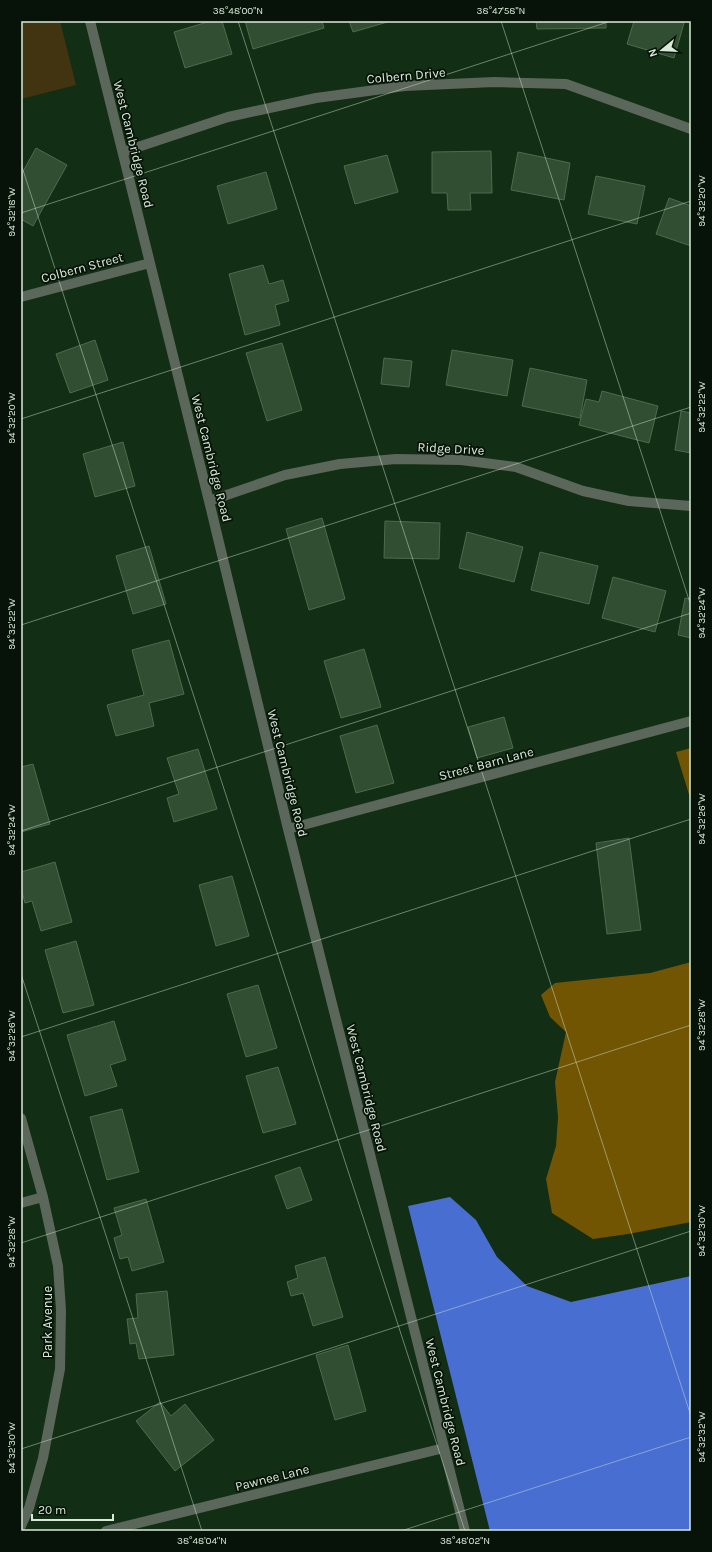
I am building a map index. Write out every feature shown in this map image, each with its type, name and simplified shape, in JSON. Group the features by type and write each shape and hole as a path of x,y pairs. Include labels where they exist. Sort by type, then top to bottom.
{"street":[{"name":"West Cambridge Road","path":"90,21 210,501 288,829 465,1531"},
{"name":"Colbern Drive","path":"123,152 228,117 316,98 405,86 494,82 566,84 691,129"},
{"name":"Colbern Street","path":"21,297 150,263"},
{"name":"Ridge Drive","path":"210,501 285,475 340,464 396,459 461,460 516,467 583,491 629,501 691,506"},
{"name":"Street Barn Lane","path":"288,829 691,721"},
{"name":"Park Avenue","path":"21,1118 43,1197 58,1266 62,1310 60,1369 43,1458 29,1508 21,1526"},
{"path":"21,1203 43,1197"},
{"name":"Pawnee Lane","path":"106,1531 444,1448"}],"shaded area":[{"path":"21,21 60,21 76,85 21,99"},
{"path":"691,748 691,801 676,752"},
{"path":"691,962 691,1222 593,1239 552,1213 546,1179 556,1146 558,1117 555,1082 566,1032 550,1017 541,995 555,983 650,973"}],"water":[{"path":"450,1197 476,1220 497,1257 527,1286 571,1302 691,1276 691,1531 490,1531 408,1206"}],"building":[{"path":"211,21 222,21 232,54 185,68 174,32"},
{"path":"245,21 322,21 324,28 253,49"},
{"path":"349,21 391,21 353,32"},
{"path":"536,21 606,21 606,28 537,29"},
{"path":"634,21 678,21 684,23 674,58 627,44"},
{"path":"36,148 67,165 33,226 21,219 21,175"},
{"path":"491,151 492,193 470,193 471,210 448,210 447,193 432,193 432,152"},
{"path":"518,152 570,163 564,200 511,190"},
{"path":"387,155 398,192 355,204 344,166"},
{"path":"266,172 277,209 228,224 217,186"},
{"path":"596,176 645,186 637,224 588,214"},
{"path":"669,198 691,206 691,246 656,234"},
{"path":"263,265 269,284 283,280 289,301 275,305 280,325 245,335 229,274"},
{"path":"95,340 108,380 70,393 56,354"},
{"path":"282,343 302,410 267,421 246,353"},
{"path":"452,350 513,360 507,396 446,385"},
{"path":"384,358 412,361 409,387 381,384"},
{"path":"530,368 587,380 580,418 522,406"},
{"path":"602,391 658,406 649,443 579,425 586,399 599,402"},
{"path":"681,411 691,413 691,453 675,450"},
{"path":"123,442 135,486 95,497 83,454"},
{"path":"322,518 345,599 309,610 286,529"},
{"path":"385,521 440,523 439,559 384,558"},
{"path":"467,532 523,547 514,582 459,568"},
{"path":"149,546 166,604 133,614 116,556"},
{"path":"540,552 598,566 589,604 531,590"},
{"path":"613,577 666,591 655,632 602,618"},
{"path":"685,598 691,599 691,638 678,635"},
{"path":"169,640 184,694 149,703 154,726 116,736 107,705 144,695 132,650"},
{"path":"364,649 381,707 341,718 324,661"},
{"path":"504,717 513,748 477,758 468,727"},
{"path":"377,725 394,783 356,793 340,736"},
{"path":"198,749 217,809 174,822 167,798 179,794 167,758"},
{"path":"33,764 50,824 21,832 21,767"},
{"path":"629,838 641,930 607,934 596,843"},
{"path":"55,862 72,922 41,931 32,901 25,903 21,888 21,872"},
{"path":"232,876 249,936 216,946 199,885"},
{"path":"76,941 94,1005 63,1013 45,950"},
{"path":"258,985 277,1048 246,1057 227,994"},
{"path":"114,1021 126,1060 110,1065 117,1086 85,1096 67,1035"},
{"path":"278,1067 296,1124 263,1133 246,1076"},
{"path":"122,1109 139,1172 107,1180 90,1117"},
{"path":"300,1167 312,1200 287,1209 275,1176"},
{"path":"146,1199 164,1262 132,1271 128,1257 120,1259 114,1238 122,1235 114,1208"},
{"path":"325,1257 343,1317 313,1326 303,1293 291,1296 287,1282 298,1278 295,1266"},
{"path":"167,1291 174,1355 139,1359 136,1343 130,1344 127,1319 138,1318 136,1294"},
{"path":"348,1345 366,1411 335,1420 316,1355"},
{"path":"160,1402 171,1416 185,1404 214,1440 175,1471 136,1421"}]}
